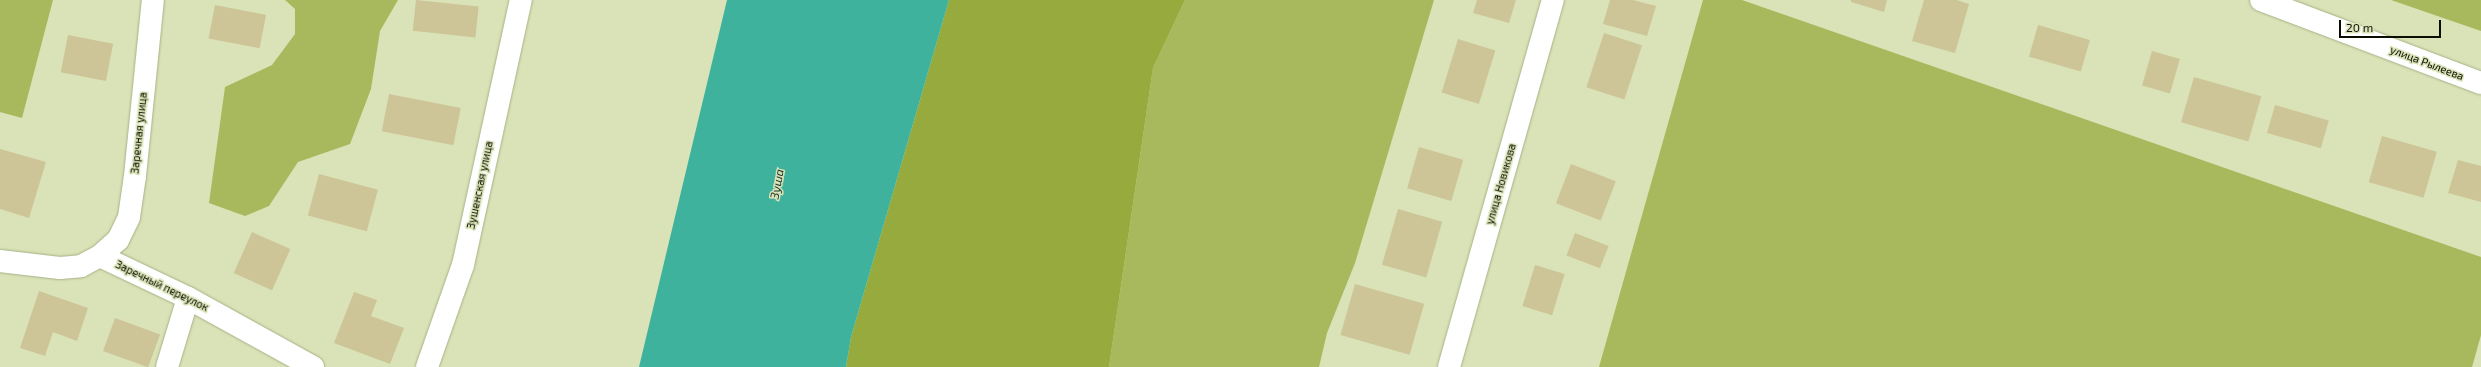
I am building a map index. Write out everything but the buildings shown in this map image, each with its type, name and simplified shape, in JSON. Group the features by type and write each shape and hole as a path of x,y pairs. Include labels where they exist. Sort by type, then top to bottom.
{"street":[{"name":"Заречная улица","path":"100,256 118,240 129,218 153,0"},
{"name":"Зушенская улица","path":"427,367 463,265 521,0"},
{"name":"улица Новикова","path":"1449,367 1552,0"},
{"name":"улица Рылеева","path":"2261,0 2481,83"},
{"path":"0,261 60,268 81,266 100,256"},
{"name":"Заречный переулок","path":"100,256 188,298 313,367"},
{"path":"167,367 188,298"}],"green space":[{"path":"0,0 53,0 22,118 0,112"},
{"path":"285,0 398,0 380,31 371,89 350,144 298,162 269,206 245,216 209,203 225,87 272,65 295,34 295,9"},
{"path":"949,0 1185,0 1153,68 1109,367 846,367 851,337"},
{"path":"1185,0 1434,0 1355,263 1327,333 1319,367 1109,367 1153,68"},
{"path":"1703,0 1742,0 2481,257 2481,335 2472,367 1599,367"},
{"path":"2391,0 2481,0 2481,31"}],"water":[{"name":"Зуша","path":"727,0 949,0 851,337 846,367 639,367"}]}
